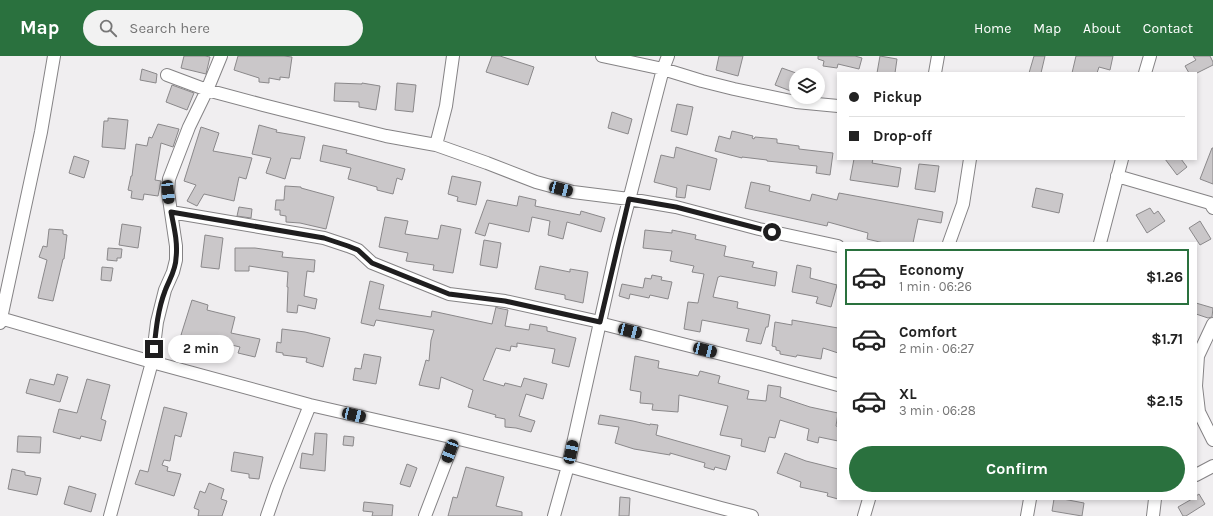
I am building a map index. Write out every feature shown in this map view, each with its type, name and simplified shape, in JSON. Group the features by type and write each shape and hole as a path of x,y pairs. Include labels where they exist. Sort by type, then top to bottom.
{"street":[{"path":"54,56 41,132 0,320 310,405 455,438 568,466 719,512 752,516"},
{"path":"110,516 152,362 157,322 165,290 173,272 176,260 176,246 168,192 169,179 189,127 207,90 221,56"},
{"path":"436,145 446,106 453,56"},
{"path":"602,56 663,69 734,89 796,102 837,106"},
{"path":"554,516 568,466 629,199 663,69 668,56"},
{"path":"935,72 938,56"},
{"path":"1145,72 1150,56"},
{"path":"167,75 207,90 386,136 436,145 536,182 574,192 676,207 759,229 837,246"},
{"path":"949,242 963,204 970,160"},
{"path":"1100,242 1122,160"},
{"path":"1117,176 1212,204"},
{"path":"171,212 324,238 358,250 372,263 449,294 505,301 600,323 837,385"},
{"path":"1197,371 1198,356 1213,324"},
{"path":"1197,395 1199,412 1213,440"},
{"path":"267,516 310,405"},
{"path":"425,516 455,438"},
{"path":"1197,474 1213,466"},
{"path":"864,516 869,500"},
{"path":"1027,516 1030,500"},
{"path":"1154,516 1155,500"}],"building":[{"path":"184,56 210,57 206,74 181,68"},
{"path":"238,56 292,57 289,78 280,77 280,80 269,78 269,83 259,82 259,78 234,70"},
{"path":"492,56 500,56 534,67 528,85 486,72"},
{"path":"719,56 743,56 738,76 716,70"},
{"path":"818,56 855,56 862,58 859,69 838,64 837,68 823,66 824,61 818,59"},
{"path":"880,56 897,59 895,72 877,72"},
{"path":"1034,56 1045,56 1041,72 1029,72"},
{"path":"1076,56 1113,56 1110,70 1099,67 1097,72 1072,72"},
{"path":"1193,56 1210,56 1213,65 1197,73 1188,72 1185,66 1196,60"},
{"path":"782,68 789,70 789,90 775,85"},
{"path":"142,69 157,74 156,83 140,80"},
{"path":"335,83 362,83 380,86 376,110 359,107 359,102 334,101"},
{"path":"397,83 416,85 413,112 395,110"},
{"path":"172,85 194,93 187,110 166,102"},
{"path":"677,104 693,107 687,135 671,131"},
{"path":"612,112 632,119 628,134 608,128"},
{"path":"108,118 128,120 125,149 102,147 104,121 108,121"},
{"path":"158,124 179,129 173,147 161,143 155,180 161,181 158,196 144,194 143,200 131,198 132,191 128,190 132,176 136,144 147,146 149,137 152,138"},
{"path":"259,125 277,130 276,132 305,137 300,159 291,158 285,179 266,173 271,158 252,154"},
{"path":"201,127 219,133 213,151 252,158 246,179 239,177 234,201 204,194 197,206 187,201 196,185 184,181"},
{"path":"732,131 753,136 752,138 754,139 755,137 777,139 777,143 799,146 799,149 833,153 830,175 816,173 817,166 742,158 715,151 719,136 730,139"},
{"path":"323,145 347,150 346,153 405,169 402,180 397,178 393,194 377,190 377,187 348,179 351,168 320,161"},
{"path":"676,147 717,159 710,190 687,185 685,198 676,197 677,188 654,182 661,155 674,158"},
{"path":"1213,148 1213,184 1200,179"},
{"path":"74,156 89,161 84,178 69,173"},
{"path":"854,160 873,160 872,163 901,168 898,187 850,180"},
{"path":"1166,160 1182,160 1187,167 1177,175"},
{"path":"919,164 939,166 935,192 915,189"},
{"path":"452,176 481,182 476,205 457,201 458,197 448,194"},
{"path":"751,182 770,186 769,191 810,201 812,194 837,200 839,193 943,212 941,223 918,219 913,242 880,242 867,239 868,233 828,222 827,226 745,208"},
{"path":"285,186 301,187 334,197 326,229 300,223 286,222 286,216 280,215 280,210 275,210 276,200 284,200"},
{"path":"1036,188 1063,194 1059,213 1032,207"},
{"path":"519,196 536,200 535,206 580,215 581,211 605,218 601,232 567,222 563,239 548,235 550,221 532,217 529,232 489,223 485,236 475,233 487,200 517,206"},
{"path":"239,207 252,209 251,218 237,216"},
{"path":"1150,208 1154,214 1158,211 1165,221 1147,233 1136,215"},
{"path":"385,217 408,221 405,234 438,239 441,225 461,229 453,273 433,270 434,265 406,261 408,253 379,247"},
{"path":"1200,221 1211,239 1200,245 1189,228"},
{"path":"122,224 141,227 138,248 119,245"},
{"path":"49,229 63,230 63,234 67,235 64,259 53,301 38,298 47,260 39,257 43,246 47,247"},
{"path":"645,230 672,233 672,230 696,235 695,239 726,246 724,256 754,262 752,267 777,272 775,286 720,276 718,277 713,297 738,302 737,308 770,315 768,327 766,327 761,344 746,341 749,329 702,320 700,332 684,329 688,302 698,303 704,274 692,272 694,266 670,261 672,251 643,248"},
{"path":"205,235 223,238 219,269 201,267"},
{"path":"484,240 501,243 497,268 480,265"},
{"path":"108,248 122,249 121,258 117,258 117,261 107,260"},
{"path":"235,248 255,248 283,252 282,257 315,260 314,272 307,271 304,296 317,299 315,309 298,305 297,313 287,312 288,272 249,266 249,271 235,271"},
{"path":"797,265 811,268 810,278 837,285 831,307 816,303 818,297 792,292"},
{"path":"540,266 570,272 570,269 588,272 583,303 565,299 565,295 535,289"},
{"path":"102,267 113,268 111,281 101,280"},
{"path":"652,275 662,277 661,280 672,282 668,299 650,295 649,298 630,294 629,299 619,296 622,284 643,288 645,278 651,279"},
{"path":"370,281 384,285 379,309 431,317 432,311 492,324 496,307 508,310 505,326 529,330 530,324 547,327 547,331 576,338 569,367 552,363 555,349 517,343 517,347 511,346 510,351 496,348 483,380 504,386 505,383 521,387 524,378 547,384 543,399 526,394 519,416 535,421 531,432 505,427 505,419 468,407 473,390 441,377 439,389 419,385 426,360 429,361 431,340 434,330 376,320 374,326 361,323"},
{"path":"192,300 208,305 207,310 235,317 231,333 260,339 255,357 238,353 240,347 198,337 197,340 181,335"},
{"path":"1197,303 1213,308 1212,317 1208,318 1197,314"},
{"path":"792,320 837,328 837,353 823,348 821,359 780,354 780,351 776,350 776,347 772,346 775,322 792,325"},
{"path":"282,329 305,332 330,338 323,367 306,362 307,358 283,355 283,353 276,352 277,342 281,343"},
{"path":"364,354 381,357 376,384 353,380 355,368 361,369"},
{"path":"635,356 659,361 658,368 698,376 700,371 720,376 718,383 749,391 747,399 766,401 768,385 781,387 780,397 810,407 837,413 837,441 819,437 818,443 807,440 809,429 780,420 775,438 769,437 765,452 741,446 742,439 720,435 728,406 679,395 678,412 652,410 653,404 640,403 641,392 630,390"},
{"path":"57,374 68,377 60,402 26,393 30,379 54,385"},
{"path":"87,379 110,385 101,419 106,421 101,441 81,436 80,439 53,432 59,409 77,413"},
{"path":"164,407 187,413 181,437 175,435 170,461 164,460 162,465 168,467 167,471 181,474 174,496 135,484 140,470 148,472"},
{"path":"600,415 650,425 658,425 656,435 730,456 726,470 715,467 714,470 704,467 705,463 670,453 670,455 634,449 615,443 619,427 598,424"},
{"path":"315,433 327,434 325,471 300,468 302,453 313,455"},
{"path":"18,436 41,437 40,453 17,452"},
{"path":"344,436 354,437 353,446 343,445"},
{"path":"234,452 263,457 259,479 249,478 249,474 231,471"},
{"path":"785,453 806,461 837,469 837,499 827,496 828,493 800,487 801,482 777,473"},
{"path":"407,464 417,468 410,487 400,484"},
{"path":"466,467 504,477 496,506 522,512 522,516 448,516 453,497 457,498"},
{"path":"12,469 25,472 25,475 41,478 37,495 8,489"},
{"path":"209,483 224,489 221,499 227,501 222,516 198,516 199,510 194,508 200,491 205,493"},
{"path":"69,486 96,494 91,512 64,504"},
{"path":"1199,494 1205,504 1186,516 1183,516 1178,507 1190,500 1197,500 1197,495"},
{"path":"620,497 630,498 629,516 619,516"},
{"path":"1054,500 1068,500 1084,503 1082,516 1052,511"},
{"path":"364,502 393,505 392,516 372,516 373,512 363,511"}],"route":[{"path":"154,349 159,311 176,260 176,246 171,212 324,238 358,250 372,263 449,294 505,301 600,322 629,199 676,207 772,232"}]}
